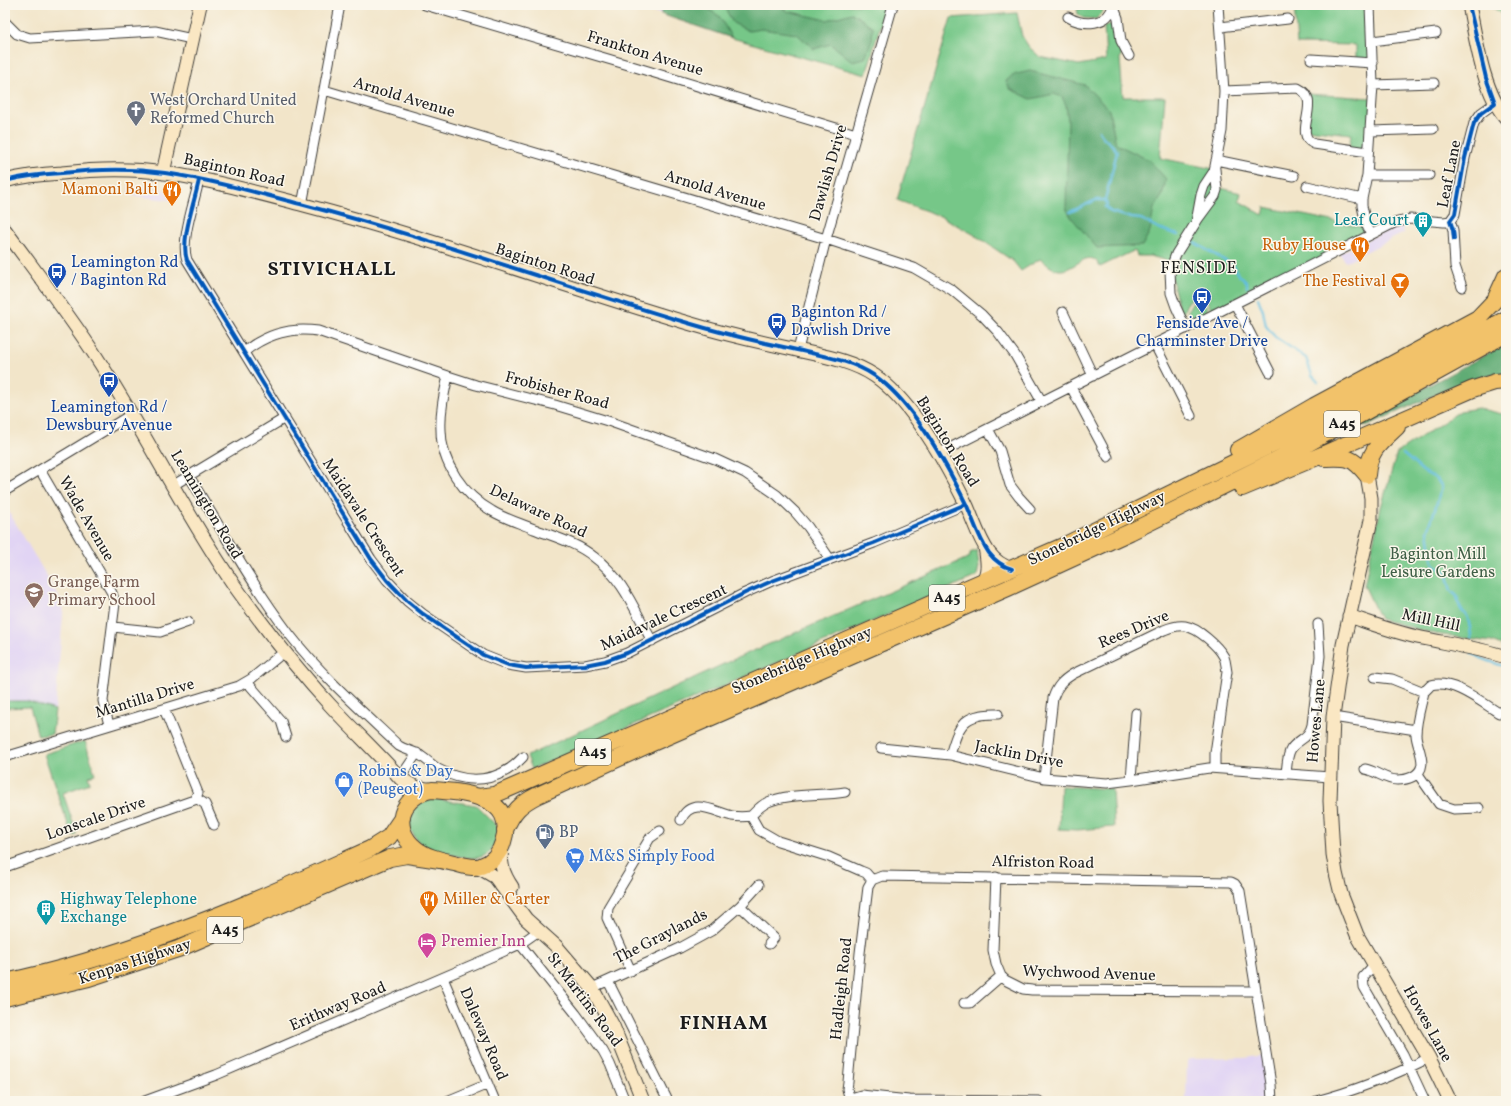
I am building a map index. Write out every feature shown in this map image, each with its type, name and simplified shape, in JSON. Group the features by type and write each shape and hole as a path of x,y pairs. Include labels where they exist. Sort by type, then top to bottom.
{"highway":[{"path":"1184,487 1222,460 1314,406 1478,318 1495,300 1506,276"},
{"name":"Stonebridge Highway","path":"478,797 494,795 1012,569 1310,425 1505,324"},
{"name":"Stonebridge Highway","path":"504,838 510,819 517,809 538,795 650,744 1008,588 1176,510 1296,450 1505,324"},
{"name":"A45","path":"1176,510 1215,499 1316,458 1483,385 1506,381"},
{"path":"1367,475 1369,461 1374,449 1407,417"},
{"path":"1316,458 1338,456 1346,458 1361,468 1367,475"},
{"path":"432,790 478,797 492,803 500,810 504,817 504,838 493,859 487,863 475,867 440,860 420,852 409,843 404,832 403,813 413,797 425,791 432,790"},
{"name":"Kenpas Highway","path":"5,982 78,964 122,951 216,916 370,849 389,837 403,813"},
{"name":"Kenpas Highway","path":"5,998 89,978 178,949 293,901 390,858 407,855 440,860"}],"main road":[{"path":"163,173 200,5"},
{"path":"1469,5 1486,78 1495,103 1506,118"},
{"name":"Baginton Road","path":"5,181 76,171 121,170 163,173 234,187 420,238 688,323 843,361 877,377 895,393 918,422 938,454 966,504 984,545 987,567 981,583"},
{"name":"Leamington Road","path":"5,230 95,354 132,414 172,486 234,584 284,652 330,705 400,778 415,787 432,790"},
{"name":"Howes Lane","path":"1367,475 1372,498 1371,520 1338,671 1333,717 1330,777 1330,830 1336,873 1354,928 1429,1058 1450,1101"},
{"name":"Baginton Road","path":"984,545 999,563 1012,569"},
{"name":"Mill Hill","path":"1349,616 1416,637 1485,650 1506,657"},
{"path":"400,778 404,792 403,813"},
{"name":"St Martins Road","path":"504,838 501,856 504,874 532,913 540,930"},
{"name":"St Martins Road","path":"475,867 495,877 526,919 556,946 592,988 613,1026 643,1101"}],"street":[{"path":"302,205 340,5"},
{"name":"Frankton Avenue","path":"425,5 856,134"},
{"name":"Dawlish Drive","path":"798,350 826,239 893,5"},
{"path":"1068,17 1083,23 1096,22 1109,14 1113,5"},
{"path":"1113,5 1118,18 1122,41 1129,56"},
{"path":"1196,222 1200,195 1212,174 1222,130 1224,91 1218,5"},
{"path":"1370,5 1373,85 1367,175 1362,198 1363,215 1371,234"},
{"path":"1220,27 1288,19"},
{"path":"5,22 17,34 30,38 155,31 192,39"},
{"path":"1372,41 1436,33"},
{"path":"1311,59 1373,63"},
{"path":"1373,85 1434,83"},
{"path":"1224,91 1298,88 1307,94 1309,100 1305,135 1309,142 1368,152"},
{"name":"Arnold Avenue","path":"324,90 826,239 914,268 937,280 960,296 982,315 1001,337 1023,369 1042,402"},
{"name":"Leaf Lane","path":"1462,287 1455,266 1453,230 1450,220 1455,214 1465,158 1474,123 1481,113 1495,103"},
{"path":"1371,131 1433,129"},
{"path":"1215,164 1294,176"},
{"path":"1186,329 1174,301 1170,279 1172,263 1216,192 1215,164"},
{"path":"1367,175 1428,175"},
{"name":"Maidavale Crescent","path":"199,180 185,240 186,257 384,577 399,594 418,610 483,655 517,667 560,667 585,665 605,661 627,653 745,593 772,581 830,560 966,504"},
{"path":"1307,186 1362,198"},
{"path":"938,454 1371,234 1402,220 1444,222 1450,220"},
{"path":"1235,304 1270,372"},
{"path":"1063,312 1093,376"},
{"name":"Frobisher Road","path":"244,352 264,338 278,333 291,330 312,330 325,332 448,376 476,385 561,406 706,455 729,465 759,482 783,500 808,527 830,560"},
{"path":"1155,345 1192,416"},
{"name":"Delaware Road","path":"448,376 442,408 441,432 444,453 449,466 462,486 472,497 493,512 580,547 605,565 622,585 652,641"},
{"path":"1071,387 1108,457"},
{"path":"5,491 132,414"},
{"path":"172,486 285,418"},
{"path":"988,429 1000,451 1010,485 1030,509"},
{"name":"Wade Avenue","path":"40,470 112,593 115,602 103,701 109,725"},
{"name":"Leamington Road","path":"190,476 250,576 269,606 291,636 343,695 399,746 405,750 417,753 438,769 461,778 474,780 484,779 502,773 518,763 523,757"},
{"path":"113,627 160,632 188,622"},
{"path":"1286,774 1288,756 1291,749 1309,734 1312,725 1320,656 1318,624"},
{"name":"Rees Drive","path":"1044,778 1053,698 1060,684 1073,674 1164,630 1178,625 1191,627 1203,635 1219,649 1226,663 1227,672 1217,738 1215,768"},
{"name":"Mantilla Drive","path":"5,757 164,709 247,682 284,652"},
{"path":"1375,677 1392,679 1424,692"},
{"path":"247,682 280,721 286,737"},
{"path":"1365,769 1396,780 1410,778 1418,774 1422,759 1416,737 1416,730 1424,692 1431,685 1444,683 1470,695 1499,713"},
{"path":"164,709 198,792 196,798 205,804 214,825"},
{"path":"1131,780 1136,712"},
{"name":"Jacklin Drive","path":"950,755 956,734 965,722 978,715 998,714"},
{"path":"1333,717 1416,730"},
{"name":"Jacklin Drive","path":"881,748 950,755 1044,778 1107,782 1215,768 1330,777"},
{"path":"400,778 417,753"},
{"path":"1418,774 1440,804 1454,809 1479,808"},
{"path":"681,820 684,814 688,811 700,807 712,808 733,816 751,816 761,807 770,802 793,797 845,792"},
{"name":"Lonscale Drive","path":"5,867 184,804 196,798"},
{"path":"751,816 759,830 764,834 778,841 828,857 862,871 872,880"},
{"path":"631,971 607,918 608,908 650,838 660,831"},
{"name":"Alfriston Road","path":"872,880 882,876 996,877 1231,882 1235,884 1240,891 1271,1084 1272,1101"},
{"name":"Wychwood Avenue","path":"996,877 993,950 996,964 1001,976 1012,985 1023,989 1032,990 1256,991"},
{"name":"Hadleigh Road","path":"850,1100 848,1082 860,953 868,887 872,880"},
{"name":"The Graylands","path":"592,988 694,941 711,931 740,906 759,885"},
{"path":"740,906 774,938 769,944"},
{"name":"Erithway Road","path":"145,1101 222,1073 443,978 520,944 540,930"},
{"name":"St Martins Road","path":"520,944 573,1010 603,1051 613,1070 624,1101"},
{"path":"1374,965 1363,977 1364,987 1410,1068 1425,1101"},
{"path":"964,1003 970,1003 1001,976"},
{"name":"Daleway Road","path":"443,978 495,1101"},
{"name":"St Martins Road","path":"608,981 668,1101"},
{"path":"1316,1101 1337,1098 1410,1068 1429,1058"},
{"path":"447,1101 488,1084"},
{"path":"850,1100 858,1095 861,1095 909,1100 1039,1101"}],"shaded area":[{"path":"628,5 663,5 661,14"},
{"path":"129,185 178,192 177,201 128,195"},
{"path":"1401,224 1404,233 1345,262 1340,253"},
{"name":"Grange Farm Primary School","path":"5,505 63,604 55,710 27,701 5,701"},
{"path":"1264,1055 1270,1101 1186,1101 1187,1061 1189,1059 1245,1058"}],"green space":[{"path":"663,5 886,5 866,75 732,38 661,14"},
{"path":"663,5 702,5 719,16 732,38 661,14"},
{"path":"728,5 777,5 787,11 827,20 852,13 873,27 872,40 865,58 852,61 831,44 814,49 797,34 761,29 749,31 733,23 726,10"},
{"path":"1294,5 1370,5 1373,63 1356,62 1356,45 1297,44"},
{"path":"1490,5 1506,5 1506,66 1500,38 1502,16"},
{"path":"1104,7 1102,13 1096,19 1083,18 1078,14 1077,9"},
{"path":"1017,13 1022,36 1029,47 1040,57 1079,65 1106,60 1104,26 1111,24 1116,25 1122,51 1120,59 1123,97 1165,97 1160,158 1214,169 1217,187 1241,193 1239,201 1263,215 1265,207 1361,227 1366,224 1371,234 1211,312 1207,301 1200,297 1193,298 1186,305 1181,319 1170,270 1165,260 1150,256 1137,256 1135,251 1100,267 1096,261 1091,258 1081,261 1065,270 1059,270 1051,267 1040,259 1021,271 1013,261 973,234 940,216 897,200 951,18"},
{"path":"1030,71 1085,85 1109,110 1116,144 1149,160 1166,179 1162,196 1154,208 1150,231 1142,246 1097,248 1071,217 1066,208 1068,121 1066,105 1062,97 1054,94 1031,99 1010,89 1006,81 1013,75"},
{"path":"1307,94 1373,98 1368,152 1349,150 1351,134 1306,129"},
{"path":"1194,301 1202,301 1208,310 1193,318 1188,315 1188,313 1191,304"},
{"path":"1506,347 1506,373 1471,379 1368,425 1354,426 1496,349"},
{"name":"Baginton Mill Leisure Gardens","path":"1478,408 1506,415 1506,648 1492,642 1436,634 1380,619 1364,585 1381,507 1397,453 1460,411"},
{"path":"977,550 979,566 977,576 532,769 527,756 730,661 970,557 970,553"},
{"path":"5,701 27,701 55,710 52,734 38,736 30,707 5,708"},
{"path":"85,741 95,774 88,776 90,783 63,793 77,835 72,836 44,754"},
{"path":"1061,786 1112,789 1114,827 1077,830 1059,829"},
{"path":"436,799 476,805 499,828 491,851 481,857 470,858 432,850 419,842 409,827 408,821 410,815 412,810 417,806 429,800"}],"waterway":[{"path":"1099,131 1103,138 1113,146 1117,152 1105,200"},
{"path":"1070,212 1096,200 1105,200 1107,205 1105,207 1111,212 1141,219 1158,228 1178,235"},
{"path":"1192,241 1234,266 1239,275 1247,283 1247,287"},
{"path":"1258,298 1263,311 1266,326 1275,337 1306,358 1312,375 1318,382"},
{"path":"1403,454 1424,472 1437,479 1442,487 1428,531 1432,558 1434,564 1444,571 1451,591 1457,596 1460,608 1467,616 1471,638"},
{"path":"1472,653 1483,659 1506,667"}],"cycle path":[{"path":"1454,239 1450,221 1455,214 1465,158 1474,123 1481,113 1495,103 1486,78 1469,5"},
{"path":"5,181 48,174 126,170 152,171 218,183 401,232 700,327 833,358 855,365 875,376 889,387 916,418 950,472 967,506 985,548 996,561 1012,569"},
{"path":"199,180 185,242 187,260 371,559 387,580 407,601 423,614 483,655 508,665 526,668 585,665 605,661 627,653 745,593 772,581 874,543 966,504"}],"place":[{"name":"West Orchard United Reformed Church","path":"136,127"},
{"name":"Mamoni Balti","path":"172,207"},
{"name":"Leaf Court","path":"1423,238"},
{"name":"Ruby House","path":"1360,263"},
{"name":"Leamington Rd / Baginton Rd","path":"57,289"},
{"name":"The Festival","path":"1400,299"},
{"name":"Fenside Ave / Charminster Drive","path":"1202,314"},
{"name":"Baginton Rd / Dawlish Drive","path":"777,339"},
{"name":"Leamington Rd / Dewsbury Avenue","path":"109,398"},
{"name":"Grange Farm Primary School","path":"34,609"},
{"name":"Robins & Day (Peugeot)","path":"344,798"},
{"name":"BP","path":"545,850"},
{"name":"M&S Simply Food","path":"575,874"},
{"name":"Miller & Carter","path":"429,917"},
{"name":"Highway Telephone Exchange","path":"46,926"},
{"name":"Premier Inn","path":"427,959"}],"district":[{"name":"FENSIDE","path":"1199,268"},
{"name":"STIVICHALL","path":"332,270"},
{"name":"FINHAM","path":"724,1024"}]}
